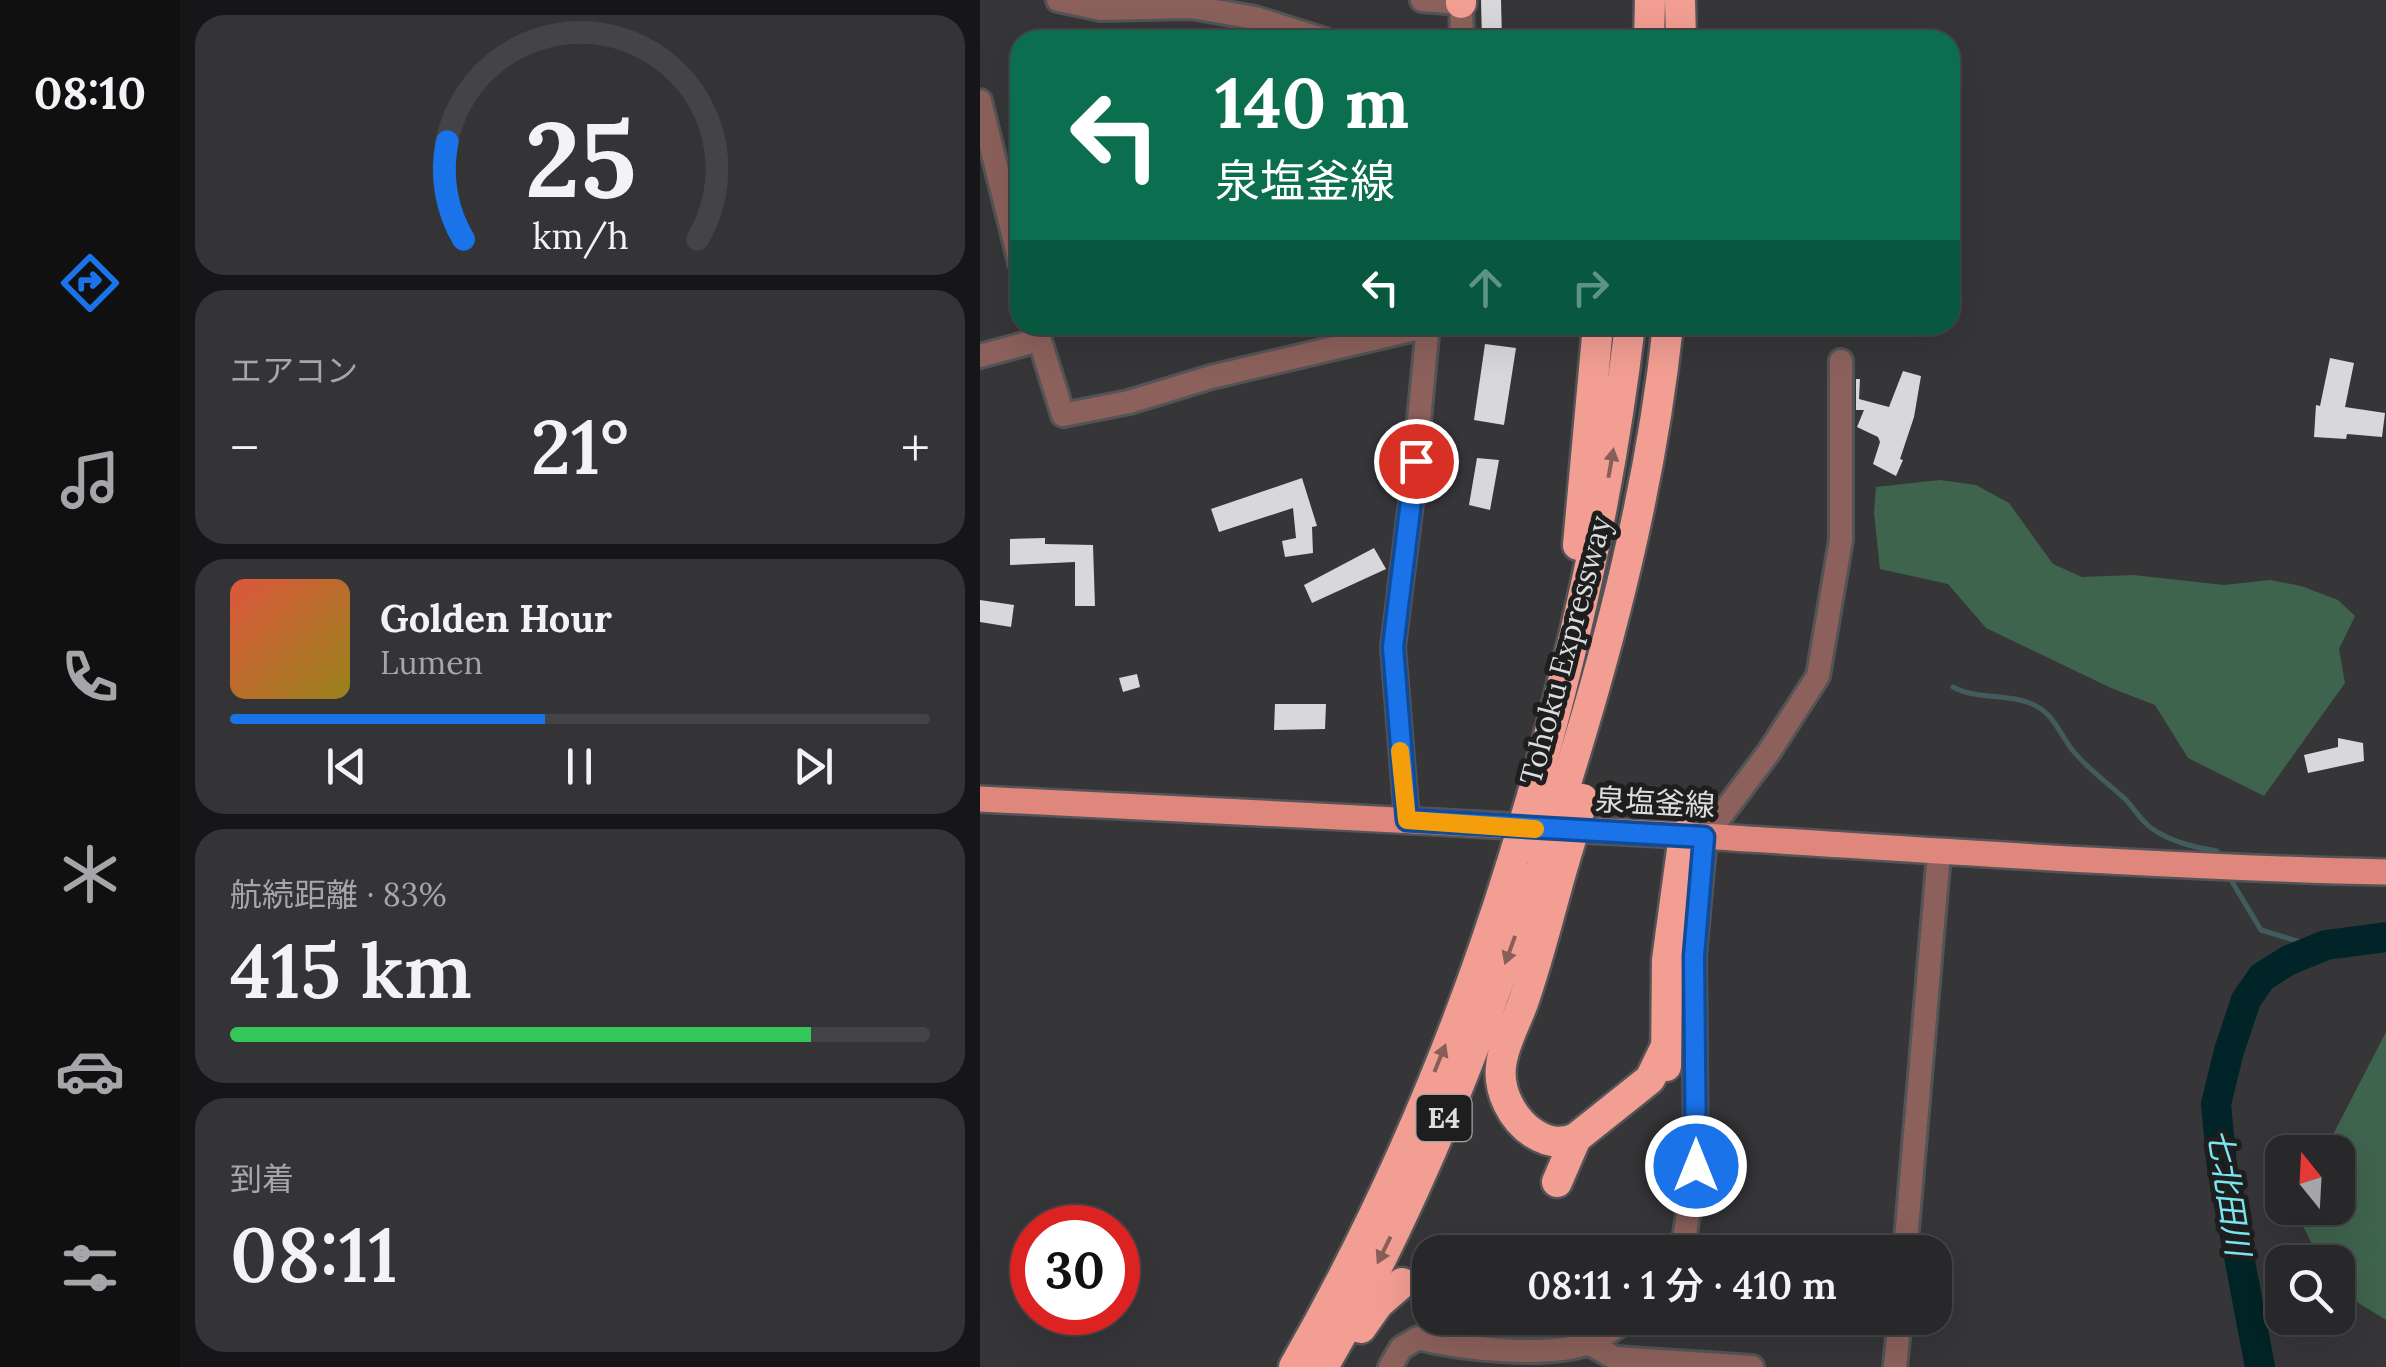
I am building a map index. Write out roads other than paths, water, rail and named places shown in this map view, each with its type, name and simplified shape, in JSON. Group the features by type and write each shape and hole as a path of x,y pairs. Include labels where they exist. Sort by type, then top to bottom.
{"highway":[{"path":"1649,30 1650,0"},
{"path":"1680,0 1681,30"},
{"path":"1554,721 1573,592 1597,335"},
{"name":"Tohoku Expressway","path":"1559,798 1554,721 1600,527 1629,335"},
{"name":"Tohoku Expressway","path":"1323,1367 1408,1201 1488,1008 1540,859 1606,648 1632,543 1667,335"},
{"path":"1559,798 1540,859 1525,997 1501,1065 1507,1102 1519,1122 1546,1140 1577,1147"},
{"path":"1557,1182 1577,1147 1650,1079 1666,1046 1667,960 1694,836"},
{"name":"Tohoku Expressway","path":"1294,1367 1343,1278 1424,1097 1489,934 1540,859"},
{"path":"1336,1367 1378,1304 1402,1283"}],"main road":[{"name":"泉塩釜線","path":"980,799 2202,867 2386,872"}],"street":[{"path":"1058,0 1101,8 1191,7 1255,18 1293,30"},
{"path":"1422,0 1460,2 1461,30"},
{"path":"980,101 1010,222"},
{"path":"980,356 1032,335"},
{"path":"1038,335 1063,415 1130,402 1211,377 1390,335"},
{"path":"1407,820 1393,647 1427,335"},
{"path":"1685,1235 1696,1166 1694,836 1769,752 1818,676 1841,540 1840,360"},
{"path":"1906,1235 1939,853"},
{"path":"1390,1367 1402,1348 1418,1338 1485,1349 1527,1350 1588,1344 1602,1335"},
{"path":"1896,1367 1899,1335"},
{"path":"1588,1344 1614,1358 1752,1367"}],"waterway":[{"path":"1953,687 2021,700 2041,709 2080,759 2125,799 2147,825 2174,840 2217,851 2219,856"},
{"path":"2228,875 2261,930 2320,948"},
{"name":"七北田川","path":"2260,1367 2222,1167 2216,1104 2229,1051 2246,1000 2262,977 2289,960 2326,945 2386,937"}]}
